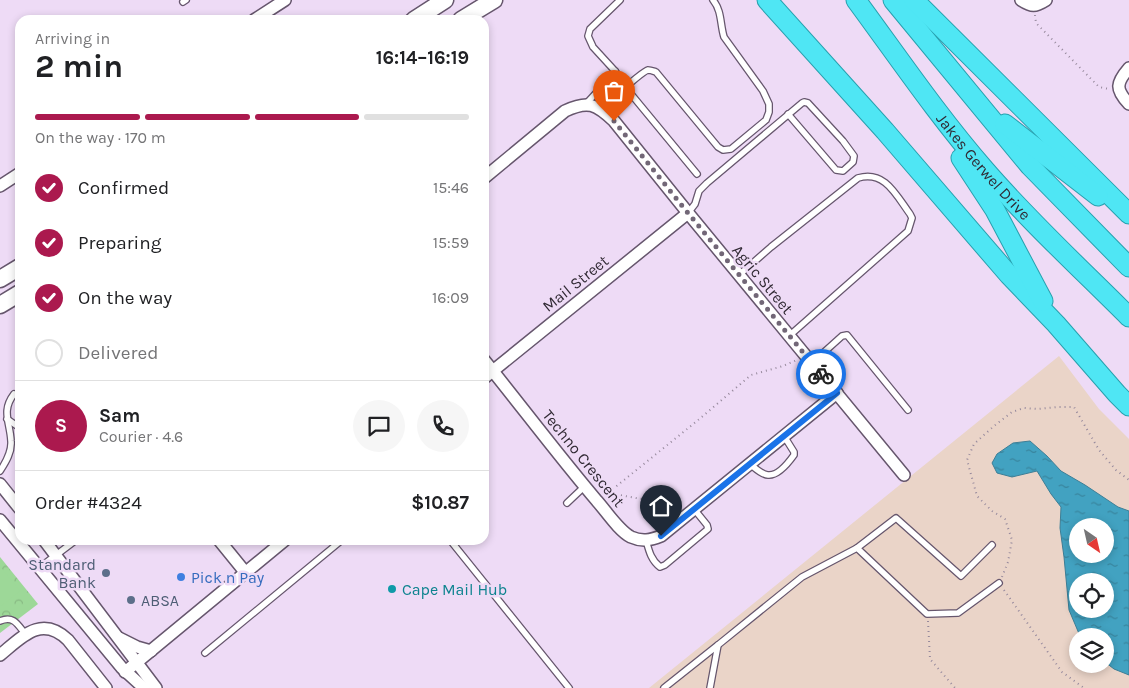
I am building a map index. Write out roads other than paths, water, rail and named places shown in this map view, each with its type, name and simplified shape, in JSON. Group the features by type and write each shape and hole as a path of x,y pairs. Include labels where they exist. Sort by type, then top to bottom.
{"highway":[{"path":"767,0 1009,275 1056,324 1129,406"},
{"name":"Jakes Gerwel Drive","path":"856,0 921,91 963,145 1003,190 1129,317"},
{"name":"Jakes Gerwel Drive","path":"893,0 1030,166 1129,267"},
{"path":"914,0 1129,214"},
{"path":"921,91 934,118 995,210 1056,324"},
{"path":"978,103 1129,221"}],"main road":[{"path":"422,15 445,0"},
{"path":"470,15 494,0"},
{"path":"0,279 15,270"},
{"path":"0,306 15,296"}],"street":[{"path":"262,15 285,0"},
{"path":"1021,0 1033,6 1046,0"},
{"path":"1129,68 1120,80 1119,86 1122,96 1129,104"},
{"path":"489,174 565,111 577,106 593,106"},
{"name":"Agric Street","path":"593,106 614,121 904,475"},
{"path":"0,186 15,176"},
{"name":"Mail Street","path":"489,374 688,213"},
{"name":"Techno Crescent","path":"489,376 622,530 630,537 646,540"},
{"path":"646,540 661,536 837,393"},
{"path":"0,484 15,503"},
{"path":"0,520 15,538"},
{"path":"20,545 125,672 144,688"},
{"path":"48,545 156,688"},
{"path":"223,545 245,572"},
{"path":"125,672 279,545"},
{"path":"0,655 26,635 36,630 49,629 59,632 68,640 106,688"},
{"path":"117,637 151,651"}],"lane":[{"path":"620,0 593,26 588,36 593,47 615,71 626,88 697,174"},
{"path":"593,106 626,88 645,71 650,70 656,72 720,149 730,149 766,120 770,112 769,104 763,91 724,37 719,9 712,0"},
{"path":"593,106 615,71"},
{"path":"688,213 695,204 699,192 707,183 788,114 804,102 808,103 842,141 854,156 853,162 843,171 836,170 788,114"},
{"path":"739,275 858,178 871,176 886,182 912,218 908,230 789,336"},
{"path":"809,359 842,336 847,335 908,410"},
{"path":"0,471 8,459 10,449 11,441 7,407 14,394"},
{"path":"7,419 15,425"},
{"path":"750,464 763,474 770,476 778,472 794,455 784,436"},
{"path":"567,503 585,486"},
{"path":"646,540 649,554 654,561 660,567 665,566 708,530 707,525 694,509"},
{"path":"664,688 802,578 857,548 896,518 961,576 992,545"},
{"path":"39,568 70,545"},
{"path":"205,653 336,545"},
{"path":"454,545 569,688"},
{"path":"857,548 927,614 958,613 1000,583"},
{"path":"0,621 10,618 26,635"},
{"path":"710,688 718,645"}],"water":[{"path":"1030,441 1061,471 1118,507 1129,511 1129,675 1114,669 1114,628 1077,628 1072,618 1114,618 1114,573 1069,573 1069,610 1060,528 1061,507 1037,471 1012,477 997,473 992,463 997,454 1013,443"}],"place":[{"name":"Standard Bank","path":"106,573"},
{"name":"Pick n Pay","path":"181,577"},
{"name":"Cape Mail Hub","path":"392,589"},
{"name":"ABSA","path":"131,600"}]}
